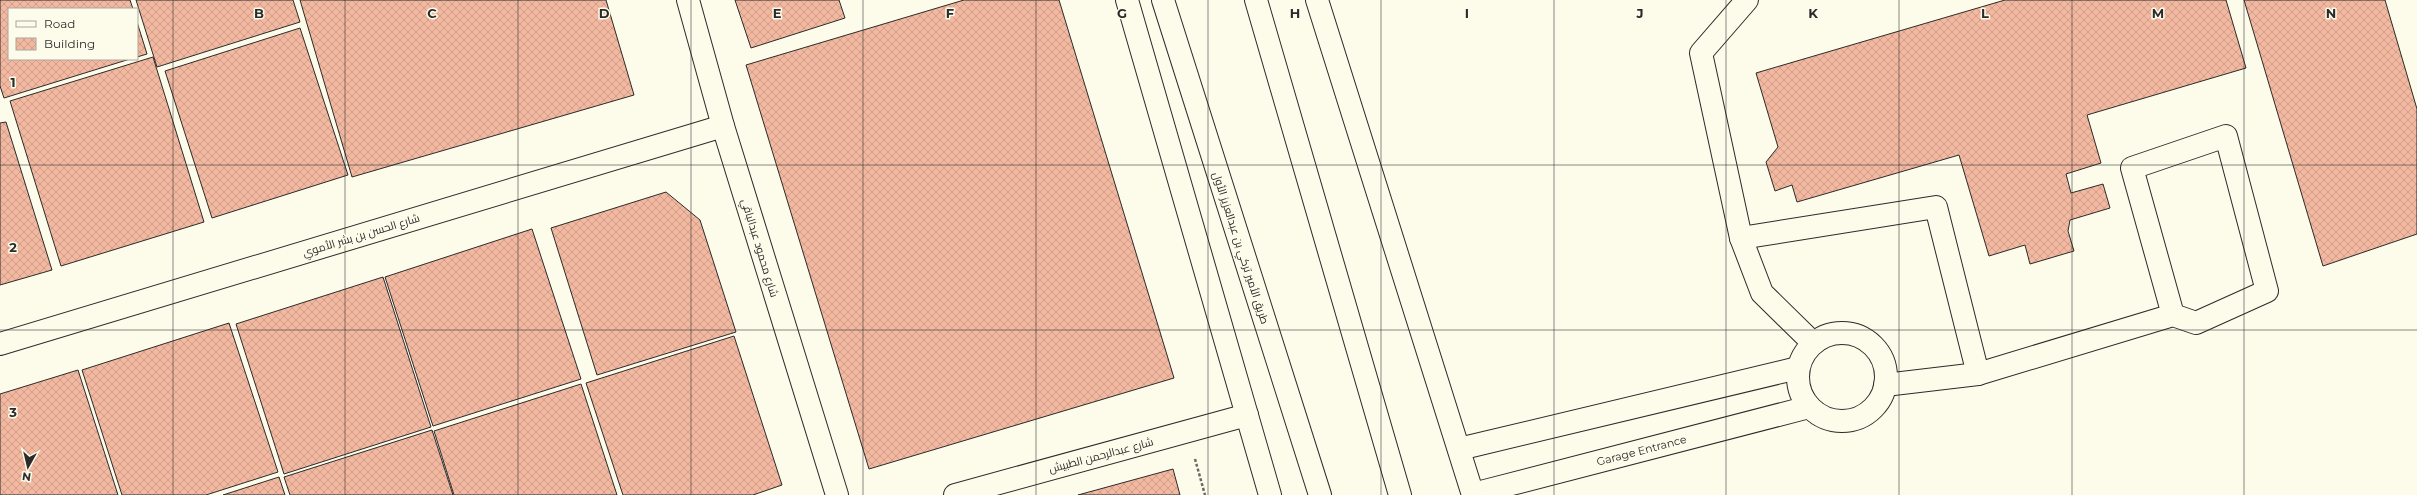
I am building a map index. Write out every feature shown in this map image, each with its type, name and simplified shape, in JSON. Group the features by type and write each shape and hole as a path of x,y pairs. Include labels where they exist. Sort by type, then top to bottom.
{"street":[{"name":"شارع محمود عبدالباقي","path":"688,0 723,126 837,495"},
{"path":"1127,0 1270,495"},
{"name":"طريق الأمير تركي بن عبدالعزيز الأول","path":"1162,0 1320,495"},
{"path":"1256,0 1400,495"},
{"path":"1317,0 1473,495"},
{"path":"1747,0 1701,53 1741,238 1762,293 1813,343"},
{"name":"شارع الحسن بن بشر الأموي","path":"0,344 723,126"},
{"path":"1885,385 1978,374 2172,315 2196,323 2267,291 2226,136 2132,168 2172,315"},
{"path":"1741,238 1936,207 1978,374"},
{"path":"1839,332 1853,334 1866,340 1877,350 1884,363 1885,385 1876,405 1864,415 1850,420 1835,421 1821,416 1809,407 1799,388 1798,368 1803,354 1813,343 1825,336 1839,332"},
{"path":"1459,449 1798,368"},
{"name":"Garage Entrance","path":"1473,495 1809,407"},
{"name":"شارع عبدالرحمن الطبيش","path":"955,495 1247,415"}],"path":[{"path":"1187,432 1204,495"}],"building":[{"path":"0,0 130,0 133,8 8,8 8,60 127,60 4,98 0,86"},
{"path":"136,0 293,0 300,22 157,67"},
{"path":"300,0 606,0 634,95 352,177"},
{"path":"735,0 839,0 845,18 751,48"},
{"path":"964,0 1059,0 1174,378 869,469 746,65"},
{"path":"2005,0 2226,0 2246,68 2087,115 2101,163 2066,174 2071,193 2103,184 2110,208 2070,220 2068,231 2074,251 2030,264 2025,245 1989,256 1959,155 1797,202 1792,185 1775,191 1766,162 1778,147 1756,73"},
{"path":"2244,0 2385,0 2417,109 2417,234 2323,266"},
{"path":"138,25 147,54 138,57"},
{"path":"300,28 348,175 212,218 165,71"},
{"path":"153,57 204,222 61,266 10,101"},
{"path":"6,122 52,270 0,285 0,123"},
{"path":"666,192 700,220 736,332 597,375 551,228"},
{"path":"532,229 581,379 433,426 385,277"},
{"path":"383,277 431,427 284,474 236,324"},
{"path":"229,323 278,472 206,495 122,495 82,370"},
{"path":"734,336 782,485 753,495 623,495 586,383"},
{"path":"78,370 118,495 0,495 0,394"},
{"path":"581,384 617,495 454,495 434,431"},
{"path":"432,430 453,495 290,495 284,477"},
{"path":"1173,469 1180,495 1078,495"},
{"path":"279,477 285,495 223,495"}]}
